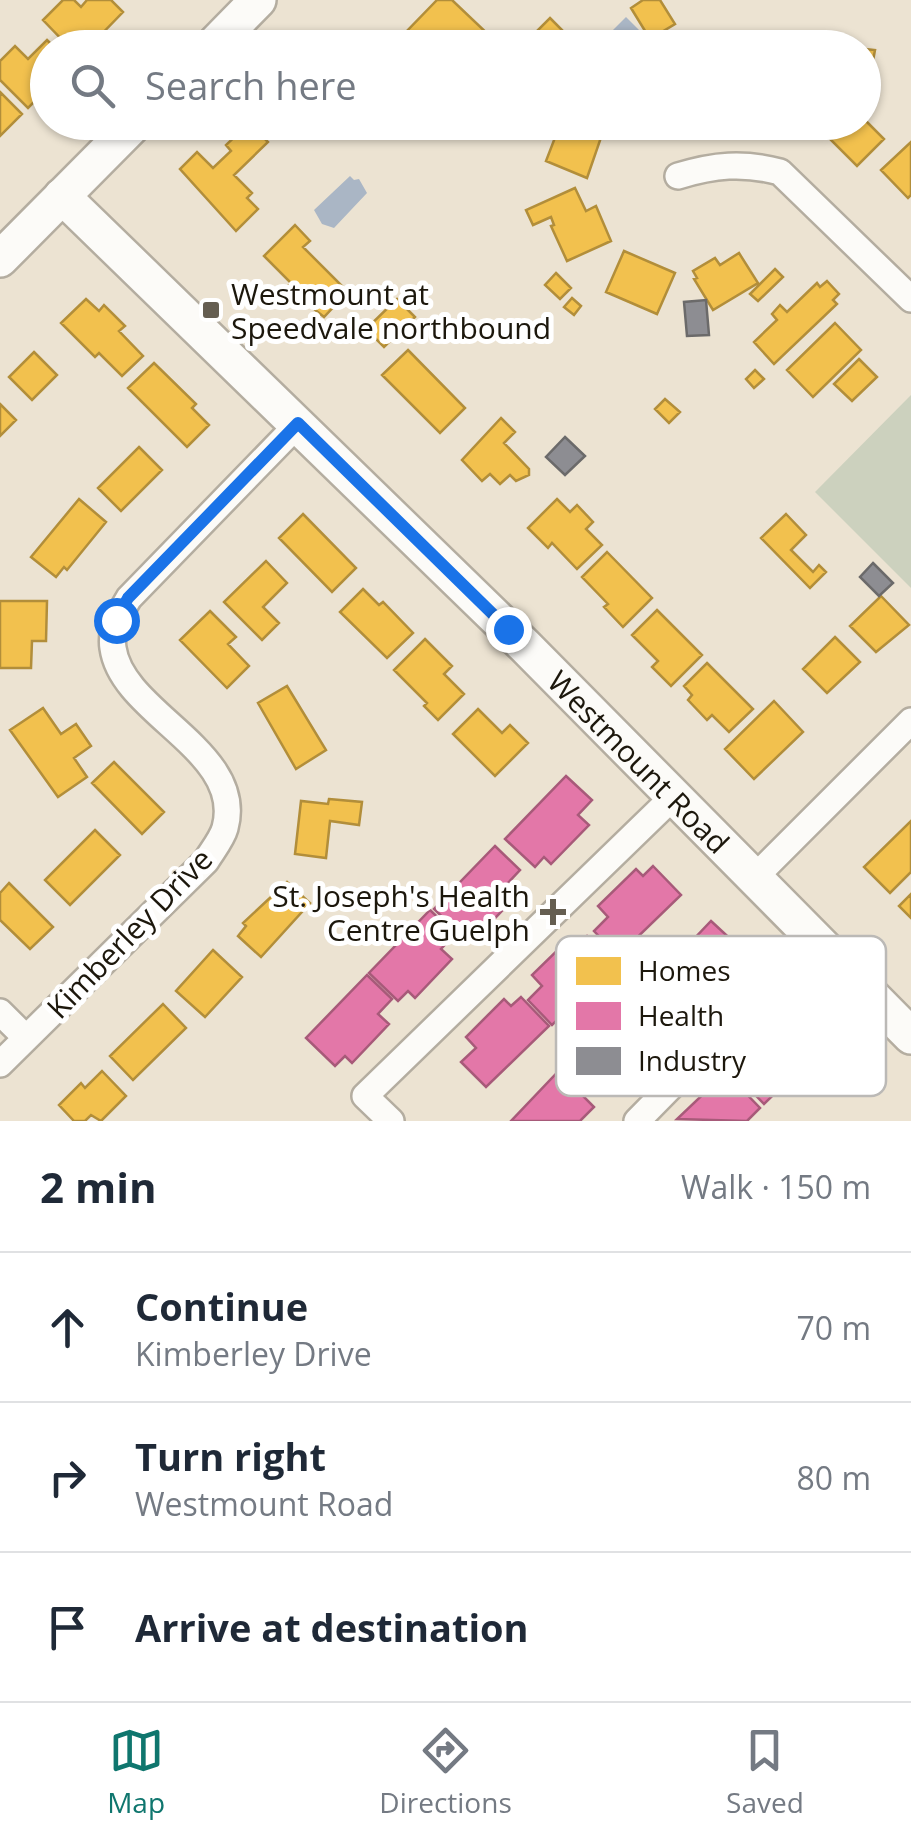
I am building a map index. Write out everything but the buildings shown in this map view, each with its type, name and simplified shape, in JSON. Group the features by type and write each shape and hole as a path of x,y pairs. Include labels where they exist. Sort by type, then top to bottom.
{"street":[{"path":"229,30 258,0"},
{"path":"0,258 118,140"},
{"path":"678,176 715,165 752,164 780,172 911,299"},
{"name":"Westmount Road","path":"62,196 517,638 810,936"},
{"name":"Kimberley Drive","path":"0,1064 206,861 225,830 228,799 218,772 121,672 112,646 116,620 128,598 298,423"},
{"path":"753,879 911,721"},
{"path":"391,1121 365,1096 672,797"},
{"name":"Westmount Road","path":"886,1011 911,1036"},
{"path":"0,1012 26,1038"},
{"path":"637,1121 661,1096"}],"green space":[{"path":"911,395 911,588 815,492"}],"water":[{"path":"626,17 639,30 613,30"},
{"path":"350,176 359,179 367,193 334,228 322,224 314,210"}],"place":[{"name":"Westmount at Speedvale northbound","path":"211,310"},
{"name":"St. Joseph's Health Centre Guelph","path":"553,912"}],"route":[{"path":"116,620 128,598 298,423 508,629"}]}
